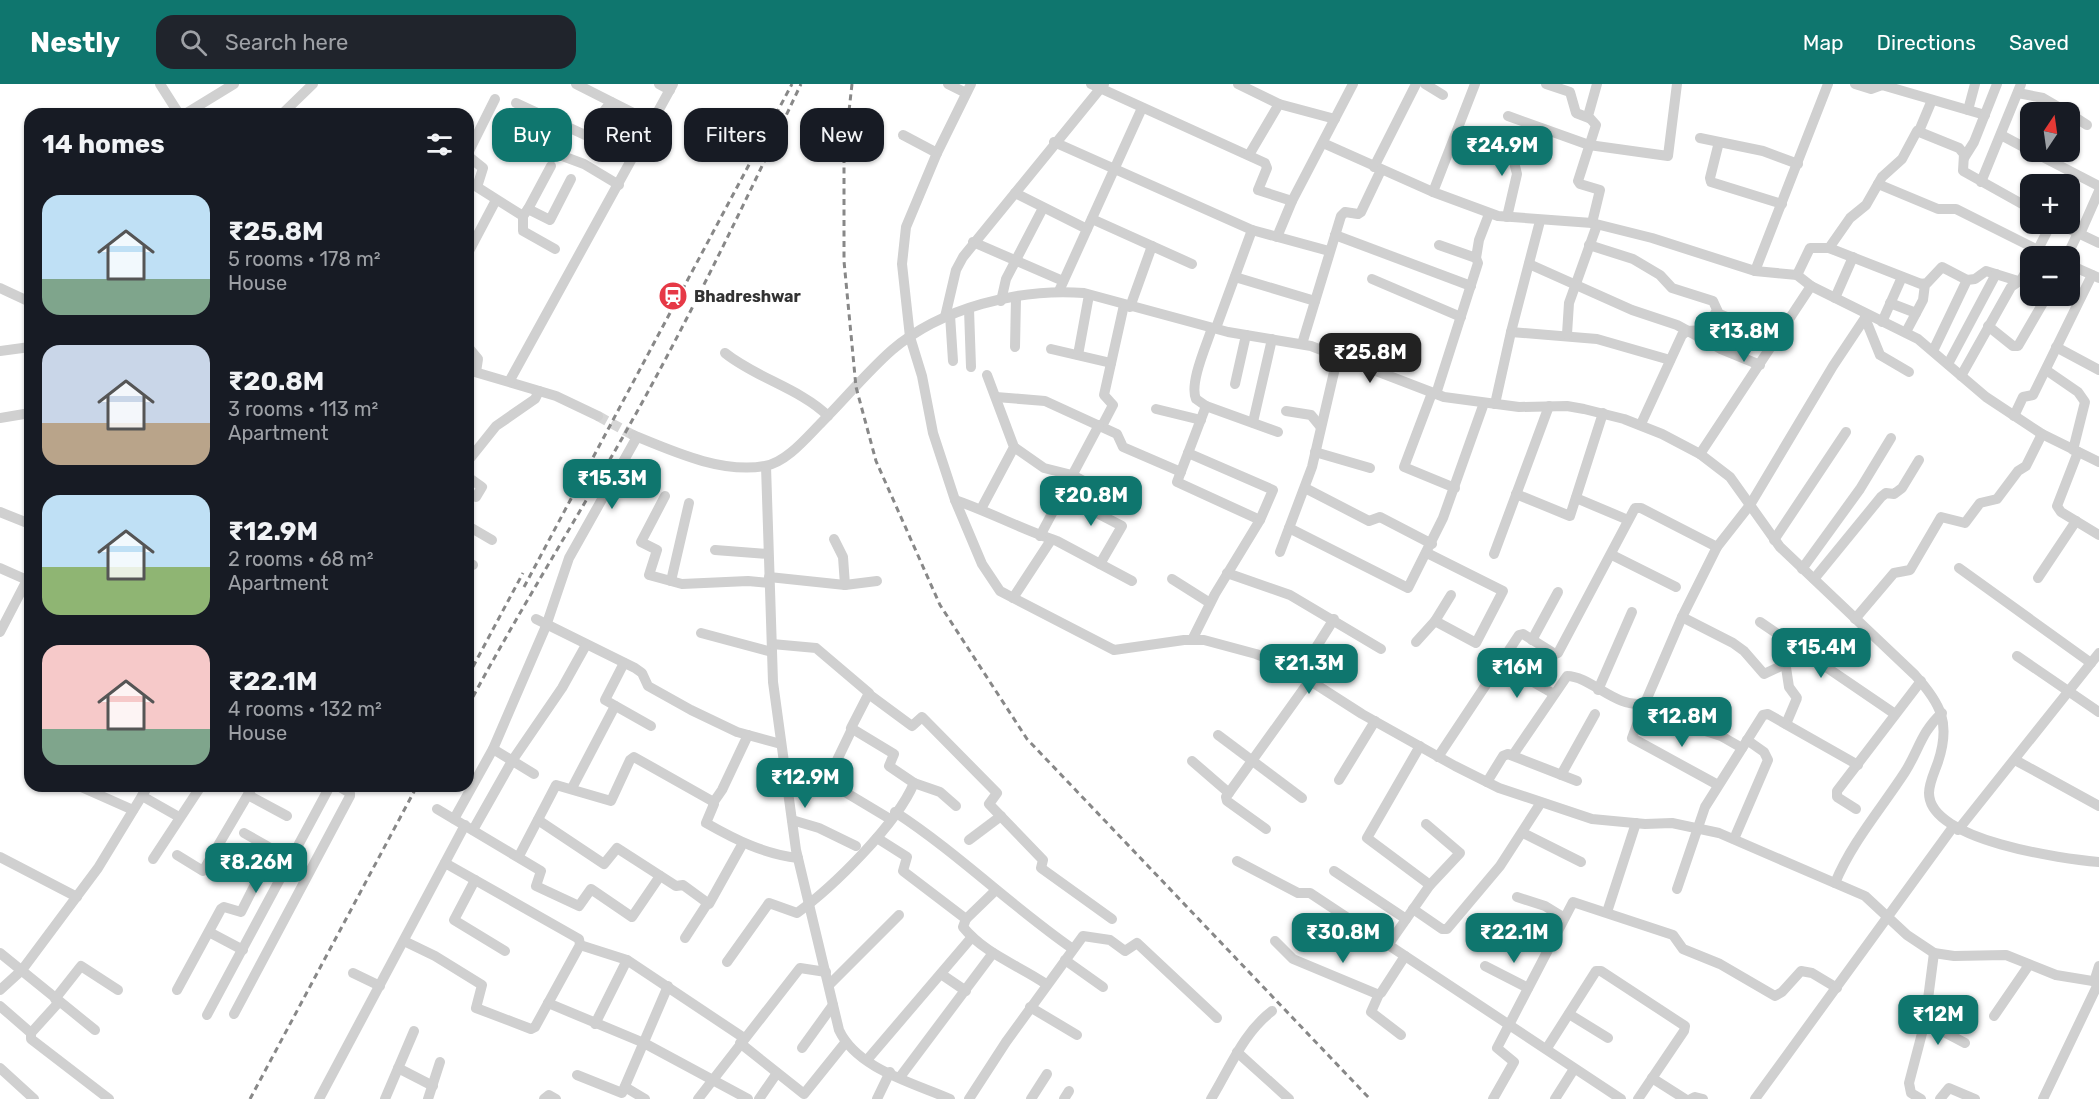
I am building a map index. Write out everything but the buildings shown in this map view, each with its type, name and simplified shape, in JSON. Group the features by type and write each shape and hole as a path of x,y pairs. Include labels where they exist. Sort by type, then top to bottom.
{"street":[{"path":"160,84 175,108"},
{"path":"195,108 234,84"},
{"path":"288,108 313,84"},
{"path":"576,84 623,108"},
{"path":"659,84 671,87 660,108"},
{"path":"948,84 968,89 937,153 903,240 902,264 910,337 922,376 933,433 955,500 982,564 996,588 1114,650 1204,640 1256,654 1300,673 1438,757 1540,804 1592,819 1672,823 1697,827 1734,839 1865,896 1907,935 1934,953 1954,956 2006,955 2056,975 2097,982"},
{"path":"1238,84 1279,104 1335,119"},
{"path":"1277,237 1292,201 1353,84"},
{"path":"1302,344 1329,251 1343,213 1361,212 1377,169 1416,84"},
{"path":"1425,84 1443,95"},
{"path":"1433,192 1475,84"},
{"path":"1546,84 1570,92 1576,113 1589,118 1596,125 1578,181 1580,184 1600,190 1590,245 1569,303 1567,334"},
{"path":"1589,118 1597,84"},
{"path":"1508,116 1589,145 1668,156 1677,84"},
{"path":"1755,271 1828,84"},
{"path":"1856,84 1871,89 1882,85 1985,115"},
{"path":"1968,110 1975,84"},
{"path":"1997,84 1964,158 1963,171 2020,203"},
{"path":"953,361 948,316 956,270 973,242 1015,193 1098,86 1249,155 1267,166 1258,190 1292,201"},
{"path":"1981,182 2019,88 2050,102"},
{"path":"474,142 495,99"},
{"path":"1829,248 1850,218 1866,206 1884,175 1902,159 1919,131 1932,100"},
{"path":"516,103 585,135 611,102"},
{"path":"1249,155 1279,104"},
{"path":"1061,286 1142,108"},
{"path":"2080,120 2087,124"},
{"path":"1919,131 1959,148 1964,158"},
{"path":"903,135 937,153"},
{"path":"2001,135 2020,145"},
{"path":"1700,138 1763,152 1798,164"},
{"path":"1054,142 1252,230 1329,251"},
{"path":"1719,142 1711,182 1782,204"},
{"path":"1323,143 1377,169 1489,214 1540,221 1594,224 1652,238 1755,271 1797,274 1811,286 1866,316 1906,332 2014,416 2042,434 2099,462"},
{"path":"1507,217 1517,174 1514,162 1520,147"},
{"path":"474,160 483,168 477,187 496,200 550,220 571,179"},
{"path":"572,160 584,164 619,185"},
{"path":"510,380 632,162"},
{"path":"2053,162 2099,186"},
{"path":"551,166 526,212 523,231 555,249"},
{"path":"1878,184 1938,208 1956,209 2022,246"},
{"path":"2080,231 2099,191"},
{"path":"1015,193 1043,208 1152,246 1192,264"},
{"path":"474,231 496,200"},
{"path":"1001,301 1003,286 1043,208"},
{"path":"1455,488 1404,467 1461,317 1478,263 1476,258 1479,240 1489,214"},
{"path":"1288,528 1406,588 1429,548 1489,404 1540,221"},
{"path":"1252,230 1214,328 1194,388 1196,399 1206,406 1278,432"},
{"path":"2080,234 2099,243"},
{"path":"1335,235 1471,286"},
{"path":"973,242 1016,261 1061,286 1089,295 1214,328 1302,344 1338,355 1434,393 1489,404 1549,406 1602,413 1641,424 1700,454 1730,477 1774,540 1802,569 1933,695 1942,713 1945,729 1929,794 1934,807 1955,828 2040,856 2099,862"},
{"path":"1439,245 1476,258"},
{"path":"1590,245 1633,259 1660,275 1672,288 1714,302 1716,312 1704,330 1687,331 1682,335 1641,424"},
{"path":"1040,536 1113,405 1104,395 1111,363 1127,306 1152,246"},
{"path":"1797,274 1810,248 1829,248 1925,284"},
{"path":"1835,298 1853,257"},
{"path":"1529,264 1632,310 1675,324 1760,365"},
{"path":"1906,332 1924,296 1925,284 1942,267 1967,280 1975,279 1983,271 2018,282"},
{"path":"2014,416 2023,397 2032,397 2056,347 2095,276 2080,269"},
{"path":"1948,364 1996,274"},
{"path":"1235,277 1315,302"},
{"path":"1882,322 1902,277"},
{"path":"1372,279 1461,317"},
{"path":"1961,376 2011,287 2020,279"},
{"path":"1933,351 1967,280"},
{"path":"474,784 493,750 546,626 569,558 635,436 708,461 729,465 766,466 793,450 892,351 910,337 948,316 1061,286"},
{"path":"1700,454 1811,286"},
{"path":"0,288 24,299"},
{"path":"1078,355 1089,295"},
{"path":"1015,347 1016,298"},
{"path":"1890,303 1916,313"},
{"path":"1988,326 2013,346 2018,346 2042,306"},
{"path":"969,309 970,367"},
{"path":"1716,312 1778,337"},
{"path":"1866,316 1880,355 1909,372"},
{"path":"1718,785 1632,738 1682,616 1717,547 1738,517 1750,505 1833,366 1866,316"},
{"path":"1510,332 1567,334 1605,341 1670,360"},
{"path":"1235,384 1246,335"},
{"path":"1254,423 1272,339"},
{"path":"2056,347 2099,370"},
{"path":"0,351 24,348"},
{"path":"1051,349 1111,363"},
{"path":"474,354 478,359 474,367"},
{"path":"725,354 755,374 813,404 828,416"},
{"path":"1280,552 1305,488 1338,355"},
{"path":"2046,370 2078,392 2085,402 2075,451 2057,506 2061,512 2099,535"},
{"path":"474,371 510,380 598,416"},
{"path":"987,375 1014,447 1044,468 1072,475 1122,501"},
{"path":"474,454 496,426 535,399 539,391"},
{"path":"996,397 1045,401 1117,434 1123,447 1181,472"},
{"path":"1206,406 1178,483 1260,520"},
{"path":"1494,554 1549,406"},
{"path":"1156,409 1201,420"},
{"path":"1286,411 1311,415 1320,426"},
{"path":"1516,494 1569,516 1602,413"},
{"path":"0,418 24,414"},
{"path":"1774,540 1846,432"},
{"path":"1855,619 1894,573 1910,570 1941,517 1965,523 1980,503 1998,499 2018,471 2030,461 2042,434"},
{"path":"1802,569 1860,489 1891,438"},
{"path":"981,509 1014,447"},
{"path":"1315,452 1370,468"},
{"path":"1188,453 1271,488 1273,492 1260,520 1227,573 1192,640"},
{"path":"1814,579 1881,497 1886,493 1894,494 1902,488 1919,460"},
{"path":"766,466 773,682 798,858 833,1005 845,1043 867,1060 895,1075 950,1099"},
{"path":"474,482 482,488 476,497"},
{"path":"1305,488 1370,521 1380,517 1503,591 1476,643 1436,621"},
{"path":"1062,495 1122,526 1100,564"},
{"path":"665,496 641,542 657,549 649,574 682,584 769,580 844,585 877,581"},
{"path":"1576,498 1628,520"},
{"path":"955,500 1051,540 1132,581"},
{"path":"671,582 689,503"},
{"path":"1438,757 1519,635 1555,654 1558,653 1635,508 1641,508 1717,547"},
{"path":"0,512 24,522"},
{"path":"2038,578 2076,521"},
{"path":"474,530 492,540"},
{"path":"834,539 843,557 844,585"},
{"path":"1013,598 1051,540"},
{"path":"715,550 768,554"},
{"path":"1612,555 1676,587"},
{"path":"0,568 24,579"},
{"path":"1959,568 2091,663"},
{"path":"1227,573 1279,591 1334,619 1381,649"},
{"path":"1172,579 1210,603"},
{"path":"0,632 24,586"},
{"path":"1532,640 1558,592"},
{"path":"1416,642 1436,621 1451,595"},
{"path":"1598,690 1632,612"},
{"path":"1682,616 1738,647 1764,674 1785,661 1799,647"},
{"path":"536,619 640,671 648,686 691,710 748,735 782,744"},
{"path":"1300,673 1334,619"},
{"path":"1760,622 1895,714"},
{"path":"701,633 772,648 816,648 870,695 912,726 922,717 998,793 988,803 1043,860 1041,868 1112,919"},
{"path":"319,1099 445,863 562,688 586,645"},
{"path":"1755,1099 1888,915 1955,828 2015,759 2099,653"},
{"path":"2017,656 2099,712"},
{"path":"1785,661 1789,687 1797,698 1786,724"},
{"path":"624,663 605,698 651,726"},
{"path":"1495,671 1519,685 1526,678 1554,694"},
{"path":"1513,755 1554,694 1569,676 1616,698 1638,705 1645,703"},
{"path":"1266,829 1227,801 1226,797 1310,680"},
{"path":"1856,809 1836,794 1921,681"},
{"path":"827,781 852,729 851,726 870,695"},
{"path":"572,788 615,706"},
{"path":"1835,883 1847,856 1906,771 1923,733 1942,713"},
{"path":"1562,775 1595,714"},
{"path":"1677,889 1697,827 1718,785 1765,714 1858,765"},
{"path":"1339,780 1376,721"},
{"path":"1693,727 1764,752 1768,760 1734,839"},
{"path":"852,729 894,754 889,766 915,783 938,791 956,806"},
{"path":"748,735 705,822 743,843 774,855 798,858"},
{"path":"1218,735 1302,798"},
{"path":"1420,746 1367,838 1430,885"},
{"path":"493,750 534,774"},
{"path":"1488,782 1503,756 1513,755 1577,781"},
{"path":"519,856 556,785 611,801 630,760 634,758 714,803"},
{"path":"2015,759 2099,806"},
{"path":"1192,761 1229,793"},
{"path":"814,774 946,847 996,890 1073,949"},
{"path":"727,962 768,903 771,902 795,914 810,904 877,838 915,783"},
{"path":"92,792 133,810"},
{"path":"0,990 21,972 98,868 144,792"},
{"path":"146,792 179,817"},
{"path":"153,859 197,792"},
{"path":"177,855 203,871 247,792"},
{"path":"251,792 287,816"},
{"path":"207,1015 327,792"},
{"path":"234,1014 350,795 348,792"},
{"path":"454,819 469,792"},
{"path":"1334,871 1409,914 1442,929 1447,929 1485,886 1523,833 1540,804"},
{"path":"437,809 541,871 536,886 556,897 580,905 591,890 632,917 660,876"},
{"path":"969,840 1001,816"},
{"path":"538,820 604,864 616,848 676,886 683,885 707,904"},
{"path":"792,820 819,828 856,846"},
{"path":"1607,912 1636,823"},
{"path":"1388,945 1430,885 1460,853 1426,824"},
{"path":"244,833 291,858"},
{"path":"1523,833 1581,862"},
{"path":"877,838 907,857 903,871 966,919"},
{"path":"685,938 707,904 712,903 743,843"},
{"path":"177,990 222,908 241,912 274,850"},
{"path":"0,857 76,897"},
{"path":"1238,861 1298,893 1310,893 1621,1099"},
{"path":"404,941 482,986 483,989 475,1007 527,1029 533,1028 580,945 579,939 445,863"},
{"path":"475,880 454,920 506,951"},
{"path":"996,890 966,919 963,927 993,953 1046,984"},
{"path":"1517,897 1545,906 1563,917"},
{"path":"1493,1099 1514,1062 1497,1050 1563,917 1573,902 1673,935 1683,949 1720,964 1775,996 1782,993 1801,971 1812,973 1836,988"},
{"path":"828,985 899,915"},
{"path":"209,933 243,950"},
{"path":"969,1099 1046,984 1085,936 1110,940 1125,951 1137,943 1217,1018"},
{"path":"867,1060 972,937"},
{"path":"1275,941 1293,959 1379,994"},
{"path":"580,945 627,960 668,986 742,1040 777,1073 805,1094 845,1043"},
{"path":"0,953 95,1030"},
{"path":"877,1099 966,992 993,953"},
{"path":"1921,1099 1907,1094 1925,1022 1934,953"},
{"path":"1401,1035 1371,1012 1379,994 1405,956"},
{"path":"595,1024 627,960"},
{"path":"1065,960 1103,987"},
{"path":"1994,1016 2029,965"},
{"path":"31,1033 81,966 118,990"},
{"path":"1485,966 1528,988"},
{"path":"2043,1099 2097,982 2099,966"},
{"path":"698,1099 800,968 826,972"},
{"path":"1547,1048 1596,971 1599,970 1683,1022 1684,1031 1638,1099"},
{"path":"353,973 380,986"},
{"path":"941,974 966,992"},
{"path":"577,1075 620,1094 668,986"},
{"path":"548,1003 644,1044 748,1099"},
{"path":"801,1048 833,1005"},
{"path":"0,1006 31,1033 32,1040 109,1099"},
{"path":"1030,1007 1077,1035"},
{"path":"1211,1099 1253,1028 1272,1011"},
{"path":"1569,1014 1608,1038"},
{"path":"1925,1022 1965,1043"},
{"path":"385,1099 414,1030"},
{"path":"1237,1052 1289,1099"},
{"path":"428,1099 441,1062"},
{"path":"0,1068 34,1099"},
{"path":"398,1068 433,1086"},
{"path":"1556,1099 1574,1069"},
{"path":"759,1099 777,1073"},
{"path":"1031,1099 1047,1074"},
{"path":"1652,1078 1685,1099"},
{"path":"625,1087 645,1099"},
{"path":"1940,1099 1949,1088 1975,1099"},
{"path":"544,1099 549,1095 556,1099"},
{"path":"1691,1099 1695,1097 1703,1099"}],"tunnel":[{"path":"598,416 633,435"}],"railway":[{"path":"524,587 792,84"},
{"path":"474,695 660,370 801,84"},
{"path":"852,84 844,156 844,261 856,387 876,461 940,605 1027,739 1370,1099"},
{"path":"474,665 523,573"},
{"path":"250,1099 414,792"}],"place":[{"name":"Bhadreshwar","path":"673,296"}]}
